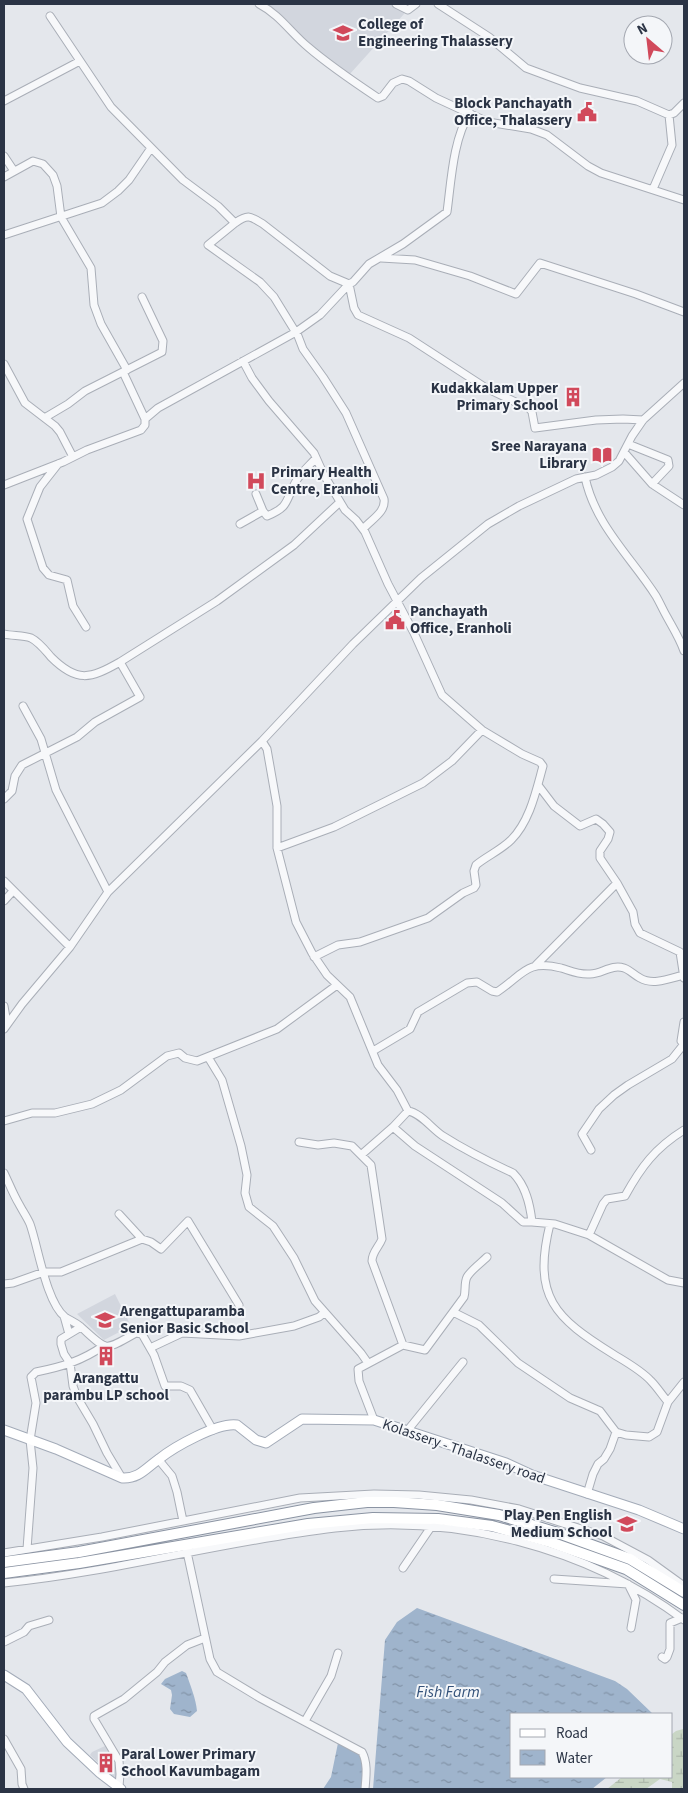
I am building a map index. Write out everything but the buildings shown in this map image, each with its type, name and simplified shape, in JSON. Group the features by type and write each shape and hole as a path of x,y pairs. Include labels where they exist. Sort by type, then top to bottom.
{"highway":[{"path":"4,1562 79,1552 314,1508 367,1502 394,1502 499,1515 561,1534 630,1559 684,1592"},
{"path":"4,1573 89,1562 308,1524 372,1518 438,1519 492,1526 567,1548 626,1569 684,1605"}],"main road":[{"name":"Kolassery - Thalassery road","path":"122,1478 131,1479 138,1476 158,1459 183,1444 213,1430 232,1424 256,1440 266,1443 302,1419 374,1420 506,1463 532,1475 639,1510 684,1529"},
{"path":"4,1430 56,1449 122,1478"},
{"path":"4,1675 26,1689 67,1742 100,1773 120,1788"}],"street":[{"path":"260,4 271,10 285,22 307,47 350,80 378,98 383,96 393,83 402,79 409,81 436,98 488,122 530,129 547,135 588,166 601,173 684,200"},
{"path":"394,4 408,10 416,4"},
{"path":"438,4 489,37 526,68 580,88 637,101 669,115 674,113 684,103"},
{"path":"50,16 111,107 183,180 223,210 234,223"},
{"path":"4,101 80,61"},
{"path":"144,419 158,408 296,332 320,315 369,264 446,212 454,155 466,119 470,113"},
{"path":"653,189 672,145 669,115"},
{"path":"4,235 102,203 129,180 151,148"},
{"path":"4,156 14,171"},
{"path":"4,177 34,160 43,164 53,175 57,186 60,217 91,268 94,305 125,371 144,419 144,425 135,434 106,442 58,464 4,485"},
{"path":"349,284 330,276 263,224 251,217 243,217 208,245 260,282 274,297 296,332 303,349 323,377 354,429 385,505 382,511 363,529"},
{"path":"380,258 415,260 470,276 516,294 540,263 636,294 684,312"},
{"path":"349,284 354,308 358,315 409,338 486,388 530,409 535,428 596,420 623,418 643,420"},
{"path":"46,417 85,391 159,354 163,349 163,341 142,297"},
{"path":"243,361 252,378 269,401 304,440 344,510 363,529 442,695 482,730 522,754 540,762 543,766 528,812 515,835 510,841 476,865 474,871 476,885 474,888 463,893 428,918 360,942 338,946 314,957"},
{"path":"4,364 24,403 46,417 60,432 73,456"},
{"path":"5,1027 70,947 108,892 262,741 353,644 421,578 488,524 519,506 576,479 596,475 612,467 619,461 643,420 684,383"},
{"path":"628,444 668,460 670,466 652,484"},
{"path":"624,452 652,484 684,505"},
{"path":"256,494 267,516 282,508 289,499 295,483 316,458"},
{"path":"58,464 40,487 27,519 44,568 49,575 67,580 73,606 86,627"},
{"path":"585,477 590,494 603,522 656,597 680,640 684,651"},
{"path":"4,634 30,637 64,670 75,675 86,676 102,672 217,601 294,545 340,502"},
{"path":"240,524 263,511"},
{"path":"4,799 12,791 15,776 22,765 77,737 95,722 140,697 120,662"},
{"path":"23,706 41,739 56,790 108,892"},
{"path":"277,848 334,827 422,783 452,761 482,730"},
{"path":"262,741 267,749 277,806 277,848 296,922 314,957 332,981 350,997 378,1065 397,1090 408,1111 413,1112 444,1137 513,1173 529,1199 532,1222"},
{"path":"538,786 554,806 580,826 596,819 610,832 608,840 600,850 600,858 633,912 634,924 640,933 680,952 684,979"},
{"path":"4,881 70,947"},
{"path":"373,1051 410,1029 418,1012 435,1000 454,992 467,983 477,982 497,992 506,986 517,975 536,965 617,884"},
{"path":"4,901 13,892"},
{"path":"536,965 545,965 577,974 592,974 612,967 623,968 641,980 653,982 684,975"},
{"path":"4,1121 32,1113 55,1113 92,1104 121,1090 167,1056 179,1053 185,1058 198,1061 277,1029 337,985"},
{"path":"4,1006 5,1027"},
{"path":"591,1150 582,1134 599,1109 628,1085 672,1059 684,1043 681,1041 684,1022"},
{"path":"208,1057 222,1080 241,1146 247,1175 245,1193 249,1207 274,1226 294,1258 315,1301 368,1363"},
{"path":"361,1154 393,1127 408,1111"},
{"path":"393,1127 415,1146 502,1203 523,1222 555,1224 589,1235 668,1280 684,1283"},
{"path":"589,1235 607,1199 625,1196 632,1182 647,1161 669,1140 684,1130"},
{"path":"299,1142 334,1143 352,1146 372,1165 382,1239 372,1256 372,1261 403,1344"},
{"path":"4,1176 30,1223 52,1298 64,1316 69,1334"},
{"path":"119,1214 142,1239 151,1242 161,1249 188,1220 239,1305"},
{"path":"550,1224 543,1255 544,1274 552,1302 562,1316 581,1334 651,1380 668,1402"},
{"path":"4,1284 13,1283 44,1272 61,1272 142,1239"},
{"path":"374,1420 357,1373 358,1369 403,1344 425,1350 464,1297 467,1276 487,1257"},
{"path":"453,1312 479,1325 518,1363 570,1398 600,1411 616,1432 649,1437 657,1432 668,1402 684,1382"},
{"path":"150,1348 182,1333 239,1336 294,1326 319,1317 324,1313"},
{"path":"64,1316 72,1320 103,1346"},
{"path":"81,1327 61,1339 61,1344 70,1364 73,1386 77,1397 122,1478"},
{"path":"27,1549 33,1468 30,1440 36,1403 31,1377 36,1372 59,1368 83,1358 103,1346 121,1343 136,1333 142,1334 150,1348 165,1386 180,1386 190,1390 213,1430"},
{"path":"407,1431 463,1362"},
{"path":"588,1494 592,1474 610,1449 616,1432"},
{"path":"158,1459 172,1476 183,1522"},
{"path":"4,1553 183,1522 300,1498 374,1494 419,1494 471,1500 519,1509 603,1536 648,1560 684,1586"},
{"path":"4,1583 90,1571 187,1552 336,1528 373,1526 431,1527 461,1529 512,1540 590,1565 628,1584 683,1619"},
{"path":"403,1568 431,1527"},
{"path":"187,1552 210,1659 217,1672 260,1698 362,1752 365,1757 365,1789"},
{"path":"554,1579 628,1584"},
{"path":"628,1584 636,1600 631,1628"},
{"path":"662,1657 664,1659 669,1654 670,1622 683,1619"},
{"path":"4,1642 22,1634 29,1626 49,1620"},
{"path":"120,1788 119,1761 94,1716 124,1699 158,1672 165,1662 187,1645 205,1638"},
{"path":"305,1721 331,1676 338,1653"},
{"path":"4,1739 21,1769 24,1789"}],"shaded area":[{"name":"College of Engineering Thalassery","path":"266,4 413,4 349,75 309,45 288,21"},
{"name":"Arengattuparamba Senior Basic School","path":"115,1294 131,1326 104,1340 77,1314"},
{"path":"105,1746 117,1763 118,1775 116,1780 90,1755 92,1752"}],"green space":[{"path":"683,1729 684,1732 684,1789 672,1789 672,1782 660,1779 646,1789 607,1789 621,1778 673,1778 673,1733"}],"water":[{"name":"Fish Farm","path":"417,1608 615,1681 627,1689 652,1713 510,1713 510,1778 606,1778 592,1789 373,1789 385,1640 397,1622"},
{"path":"182,1671 186,1673 197,1711 190,1717 174,1714 170,1709 171,1690 161,1684 165,1679"},
{"path":"338,1743 362,1757 362,1789 323,1789 331,1777"}],"place":[{"name":"College of Engineering Thalassery","path":"343,33"},
{"name":"Block Panchayath Office, Thalassery","path":"587,112"},
{"name":"Kudakkalam Upper Primary School","path":"573,397"},
{"name":"Sree Narayana Library","path":"602,455"},
{"name":"Primary Health Centre, Eranholi","path":"256,481"},
{"name":"Panchayath Office, Eranholi","path":"395,620"},
{"name":"Arengattuparamba Senior Basic School","path":"105,1320"},
{"name":"Arangattu parambu LP school","path":"106,1356"},
{"name":"Play Pen English Medium School","path":"627,1524"},
{"name":"Paral Lower Primary School Kavumbagam","path":"106,1763"}]}
